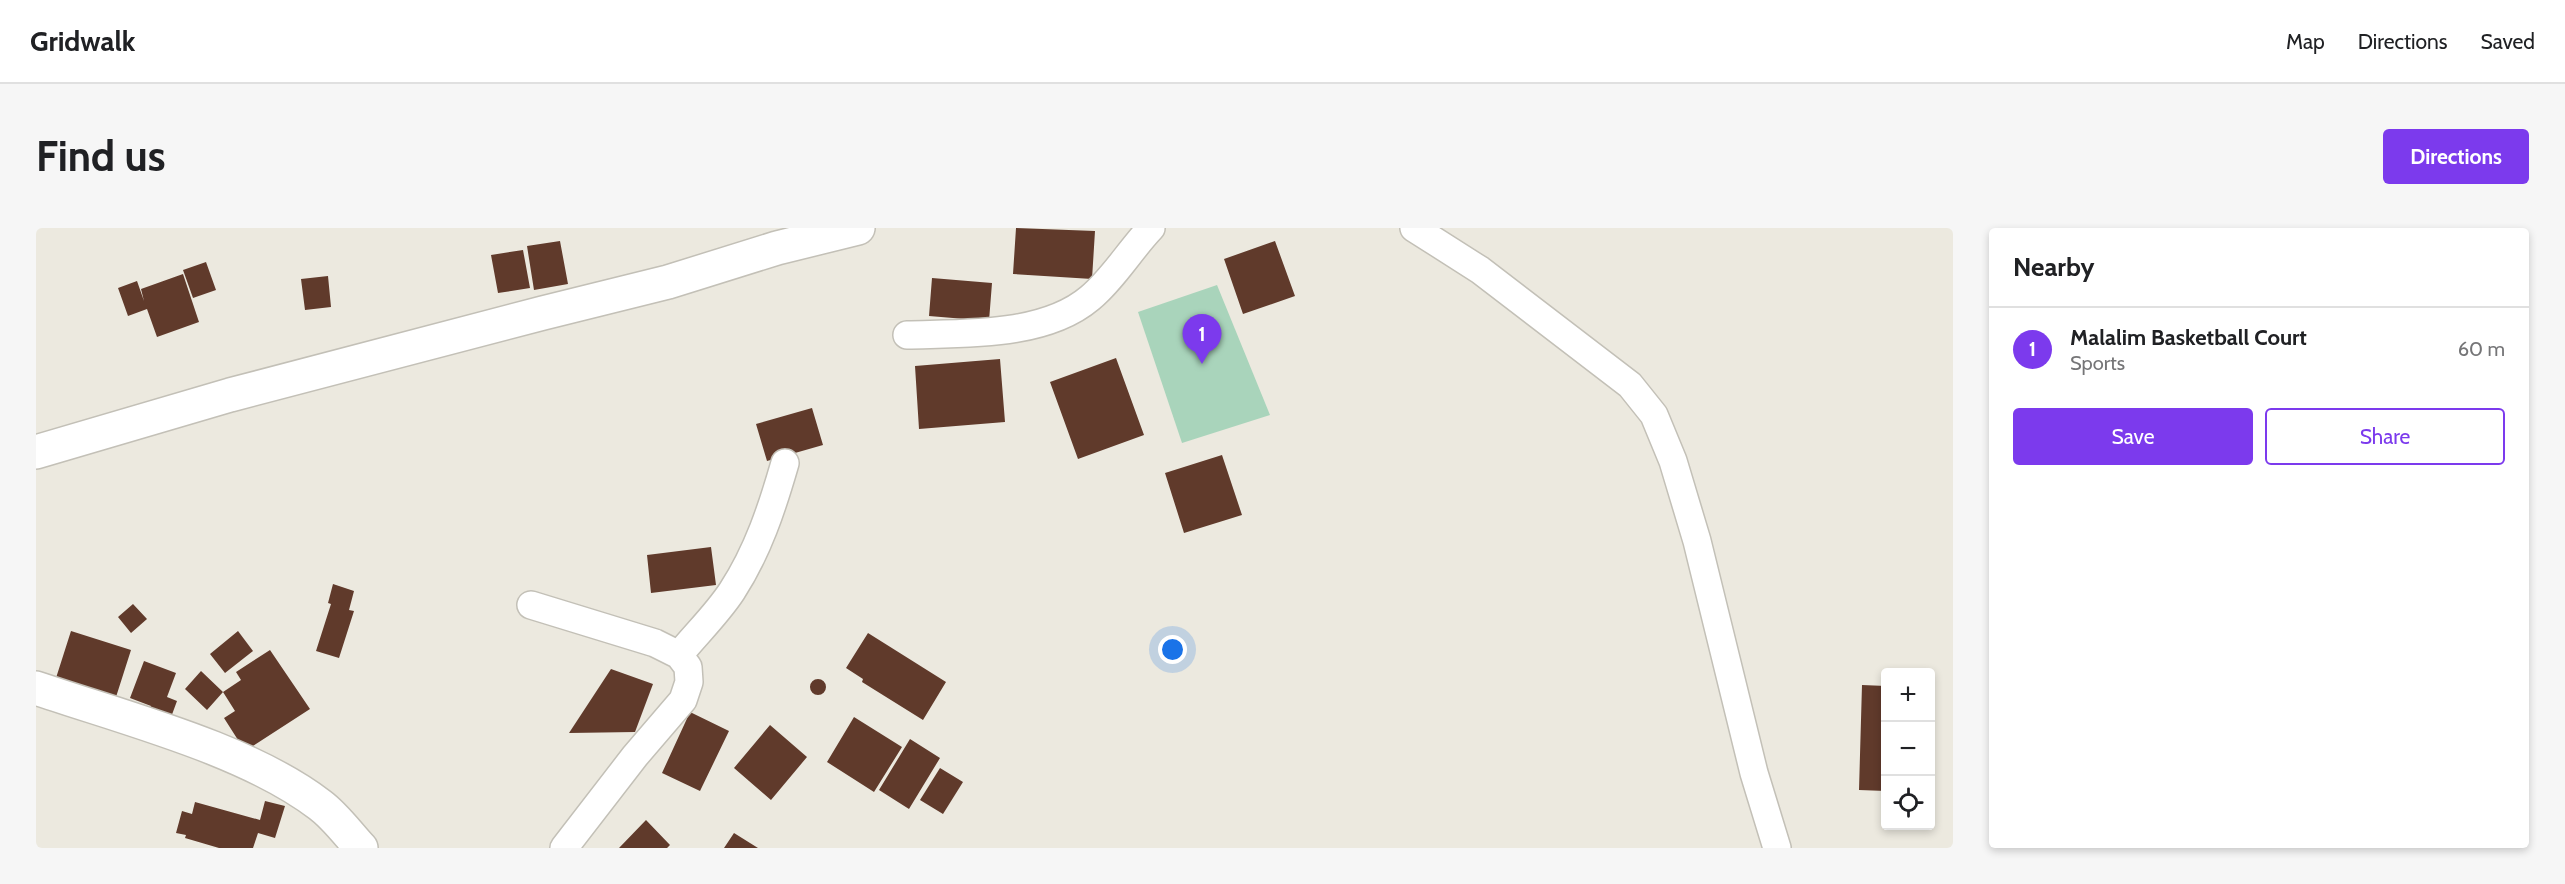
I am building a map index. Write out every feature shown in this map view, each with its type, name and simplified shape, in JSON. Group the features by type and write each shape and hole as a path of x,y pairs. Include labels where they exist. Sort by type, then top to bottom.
{"street":[{"path":"36,452 242,392 543,312 668,282 777,248 858,228"},
{"path":"907,335 989,333 1050,321 1089,300 1151,228"},
{"path":"1414,228 1480,270 1630,385 1654,415 1673,460 1697,541 1754,773 1777,848"},
{"path":"679,655 731,593 749,563 765,527 785,463"},
{"path":"531,605 655,643 679,655 688,667 689,682 683,700 635,756 564,848"},
{"path":"36,688 207,747 273,775 321,805 361,848"}],"green space":[{"path":"1217,285 1270,415 1182,443 1138,312"}],"building":[{"path":"1016,228 1095,231 1092,279 1013,274"},
{"path":"560,241 568,284 534,290 527,246"},
{"path":"1275,241 1295,296 1243,314 1224,259"},
{"path":"523,250 530,288 498,293 491,255"},
{"path":"206,262 216,290 193,298 183,270"},
{"path":"183,274 199,322 157,337 147,309 128,316 118,288 137,281 144,301 141,289"},
{"path":"328,276 331,307 305,310 301,279"},
{"path":"932,278 992,283 989,321 929,316"},
{"path":"1116,358 1144,435 1078,459 1050,382"},
{"path":"1000,359 1005,422 919,429 915,366"},
{"path":"812,408 823,445 767,461 756,424"},
{"path":"1222,455 1242,515 1184,533 1165,473"},
{"path":"711,547 716,585 651,593 647,555"},
{"path":"333,584 354,591 349,610 354,611 339,658 316,651 331,604 328,603"},
{"path":"133,604 147,619 131,633 118,617"},
{"path":"71,631 131,650 116,697 56,678"},
{"path":"238,631 253,651 225,673 210,654"},
{"path":"868,633 946,682 923,720 862,682 863,679 846,668"},
{"path":"270,650 310,709 245,751 224,718 235,711 223,692 241,680 236,672"},
{"path":"144,661 176,673 167,697 177,701 170,720 148,712 151,706 130,698"},
{"path":"611,669 653,684 635,732 569,733"},
{"path":"201,671 223,692 207,710 185,689"},
{"path":"815,679 821,679 826,687 824,693 815,695 810,690 810,684"},
{"path":"1862,685 1881,686 1881,791 1859,790"},
{"path":"690,712 729,731 700,791 662,773"},
{"path":"854,717 902,747 874,792 827,762"},
{"path":"770,725 807,757 771,800 734,768"},
{"path":"910,739 940,758 909,809 879,790"},
{"path":"940,768 963,782 943,814 920,800"},
{"path":"265,801 285,806 275,838 258,833 253,848 219,848 176,833 182,811 192,814 195,802 260,820"},
{"path":"646,820 670,845 667,848 619,848"},
{"path":"734,833 758,848 724,848"}],"place":[{"name":"Malalim Basketball Court","path":"1202,364"}]}
